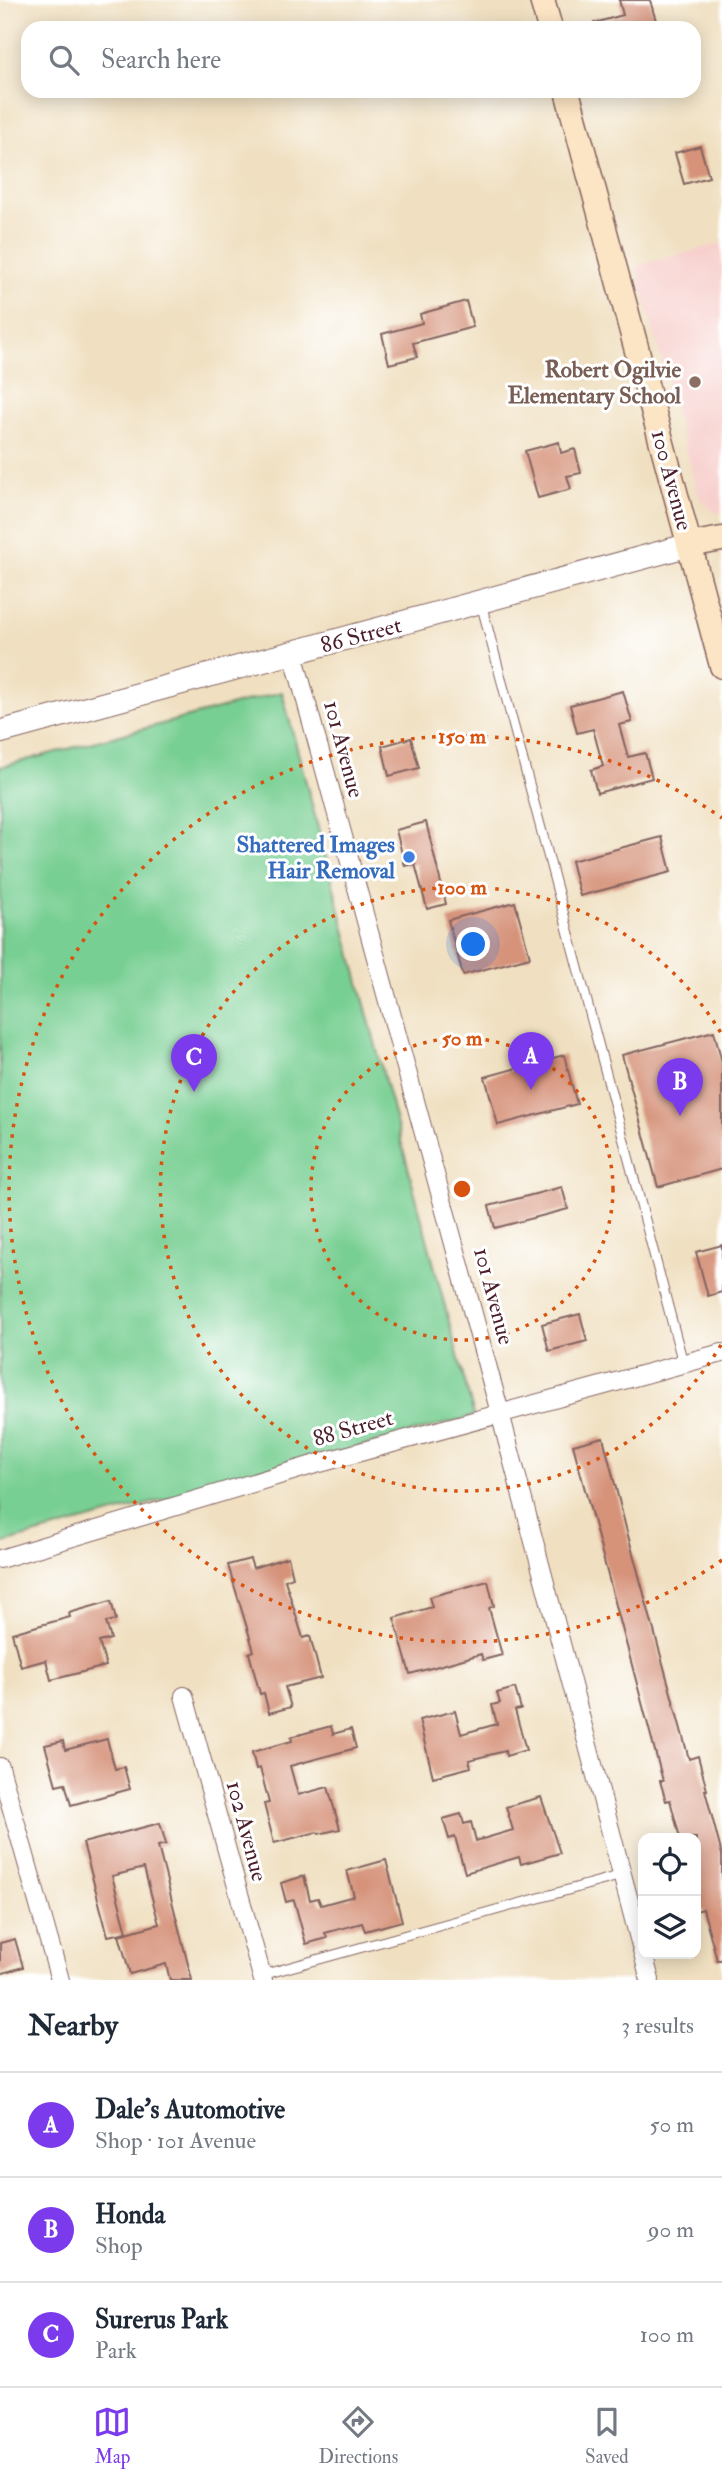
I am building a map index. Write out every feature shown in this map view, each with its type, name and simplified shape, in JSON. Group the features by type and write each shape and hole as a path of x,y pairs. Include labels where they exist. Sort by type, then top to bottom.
{"main road":[{"path":"542,0 548,21"},
{"name":"100 Avenue","path":"568,98 722,666"},
{"name":"86 Street","path":"689,545 722,539"}],"street":[{"name":"86 Street","path":"0,732 689,545"},
{"name":"101 Avenue","path":"293,653 500,1412 650,1980"},
{"name":"88 Street","path":"0,1559 316,1464 722,1353"},
{"name":"102 Avenue","path":"184,1696 262,1978"},
{"path":"0,1767 60,1980"}],"lane":[{"path":"481,603 683,1363"},
{"path":"262,1978 622,1875"}],"shaded area":[{"name":"Robert Ogilvie Elementary School","path":"722,243 722,512 715,513 699,498 636,266"}],"green space":[{"path":"282,692 474,1416 0,1544 0,767"}],"building":[{"path":"619,0 650,0 656,21 601,21 623,15"},
{"path":"700,146 709,177 684,184 675,153"},
{"path":"466,301 473,327 413,343 417,357 389,364 382,334 422,323 420,314"},
{"path":"559,442 561,453 575,449 581,473 567,476 571,489 538,498 525,451"},
{"path":"623,691 632,722 619,725 628,757 645,753 652,778 597,793 591,770 603,766 593,729 577,733 570,705"},
{"path":"411,738 419,768 389,776 382,746"},
{"path":"426,822 446,904 427,909 415,864 405,866 396,830"},
{"path":"662,837 671,872 580,896 571,861"},
{"path":"515,902 530,957 463,975 448,920"},
{"path":"714,1031 722,1062 722,1169 658,1187 622,1055"},
{"path":"564,1055 577,1104 498,1125 485,1077"},
{"path":"562,1187 568,1209 495,1228 489,1206"},
{"path":"722,1245 722,1292 708,1296 696,1252"},
{"path":"580,1314 587,1341 549,1351 542,1324"},
{"path":"603,1437 689,1759 698,1756 722,1855 722,1960 717,1960 701,1910 701,1833 679,1833 670,1800 666,1801 660,1781 663,1781 573,1445"},
{"path":"288,1557 293,1577 285,1580 303,1638 310,1636 321,1678 285,1687 291,1707 269,1713 264,1693 260,1694 249,1653 254,1651 228,1565 250,1559 253,1568"},
{"path":"488,1581 494,1606 489,1608 502,1655 483,1660 481,1654 410,1674 394,1618 432,1607 429,1597"},
{"path":"111,1601 116,1620 106,1622 111,1639 99,1642 106,1666 51,1680 46,1660 21,1667 12,1633 70,1617 69,1613"},
{"path":"515,1688 521,1709 515,1710 526,1750 506,1756 505,1751 469,1760 471,1767 433,1777 419,1720 455,1711 461,1734 497,1724 492,1705 500,1703 497,1693"},
{"path":"331,1726 333,1734 351,1729 356,1748 290,1766 298,1795 328,1787 340,1829 274,1843 264,1804 269,1803 260,1768 256,1769 252,1752"},
{"path":"107,1739 115,1769 124,1767 130,1789 71,1805 65,1783 56,1785 45,1745 63,1741 65,1750"},
{"path":"541,1797 560,1853 521,1864 519,1857 465,1873 455,1837 449,1839 443,1819 461,1814 464,1824 471,1822 476,1841 513,1830 506,1807"},
{"path":"160,1823 166,1844 158,1846 192,1980 170,1980 166,1964 130,1974 119,1935 159,1924 144,1868 112,1876 127,1932 108,1936 83,1843"},
{"path":"386,1860 402,1921 365,1931 362,1923 325,1933 327,1938 306,1944 294,1900 286,1902 281,1883 304,1876 310,1900 318,1898 321,1905 354,1896 347,1871"},
{"path":"15,1939 23,1967 0,1974 0,1943"}],"place":[{"name":"Robert Ogilvie Elementary School","path":"695,382"},
{"name":"Shattered Images Hair Removal","path":"409,857"},
{"name":"Dale's Automotive","path":"531,1090"},
{"name":"Surerus Park","path":"194,1092"},
{"name":"Honda","path":"680,1116"}]}
